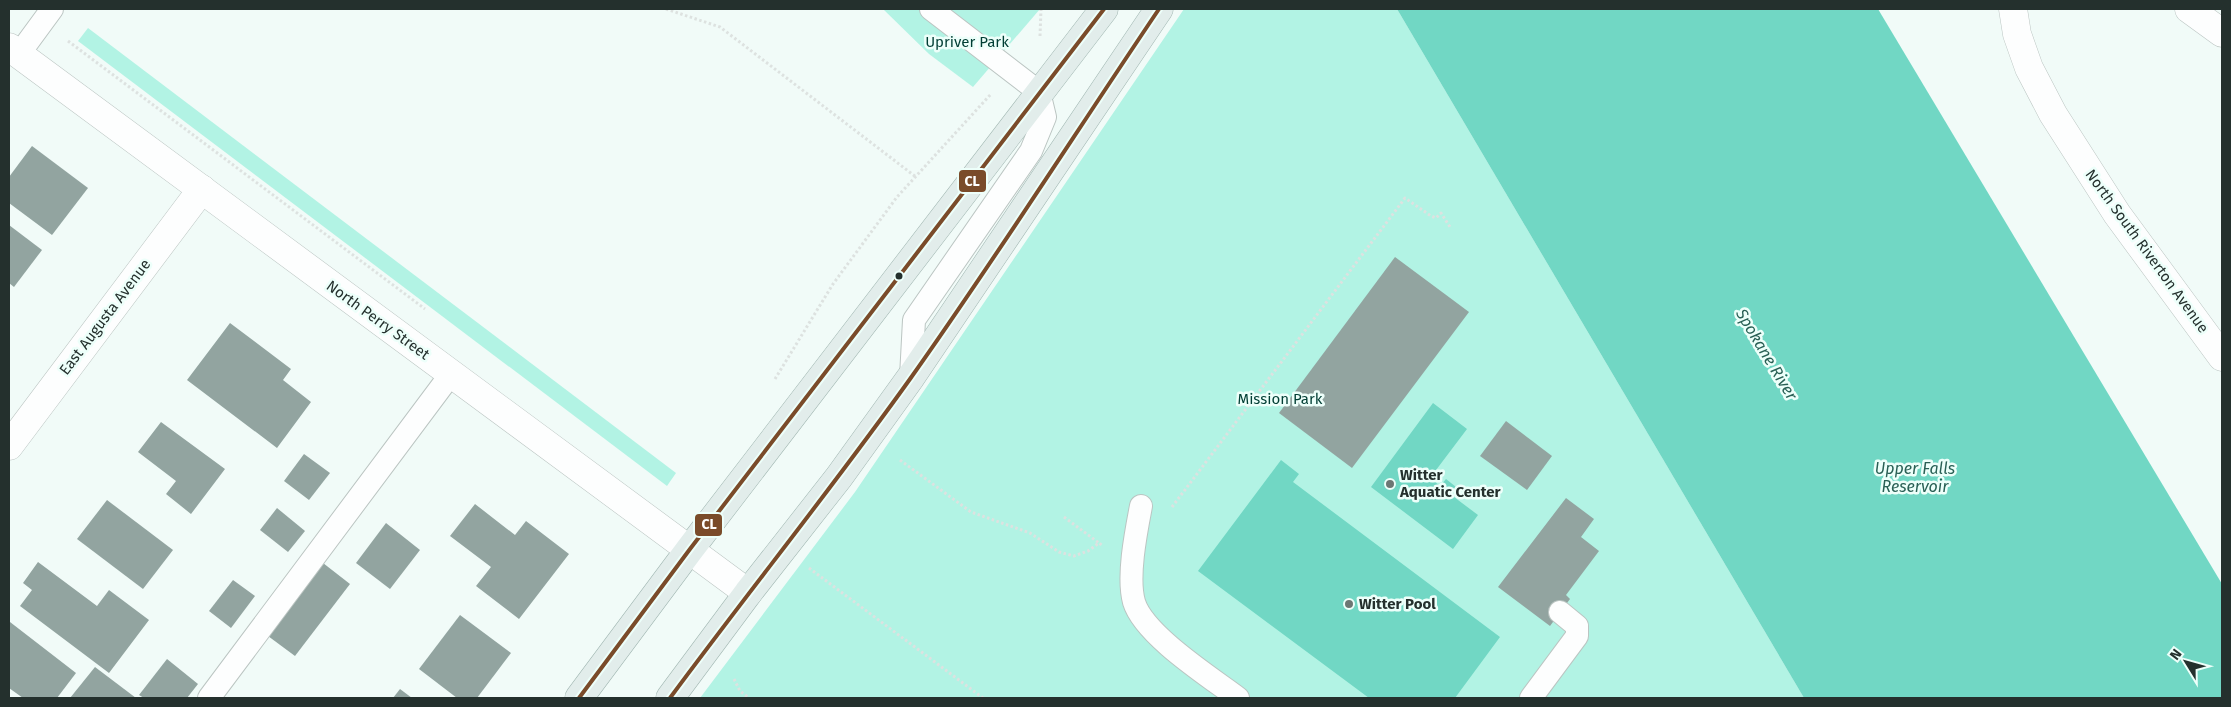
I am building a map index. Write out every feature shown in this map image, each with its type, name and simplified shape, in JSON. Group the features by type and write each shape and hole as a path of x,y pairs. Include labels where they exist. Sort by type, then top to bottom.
{"main road":[{"path":"580,698 690,549 1104,9"},
{"path":"670,698 748,593 839,477 911,377 1159,9"},
{"name":"North South Riverton Avenue","path":"2013,9 2017,34 2029,68 2053,114 2117,214 2222,357"},
{"path":"2189,9 2222,33"},
{"name":"North Perry Street","path":"14,50 748,593"},
{"name":"East Augusta Avenue","path":"9,446 202,189"}],"lane":[{"path":"911,377 914,320 1031,151 1045,116 1039,92 931,9"},
{"path":"14,50 47,15"},
{"path":"209,698 451,374"},
{"path":"1141,506 1132,560 1134,602 1146,621 1172,648 1238,698"},
{"path":"1531,698 1577,636 1578,626 1560,612"}],"path":[{"path":"666,9 720,27 916,177"},
{"path":"47,15 430,313"},
{"path":"1166,515 1405,198 1431,216 1436,218 1441,213 1450,227"},
{"path":"900,460 971,512 1030,533 1059,552 1074,556 1088,552 1099,543"},
{"path":"1064,518 1115,554 1132,560"},
{"path":"810,569 983,698"},
{"path":"734,679 740,690 749,698"}],"green space":[{"name":"Upriver Park","path":"883,9 1040,9 973,87 929,54"},
{"name":"Mission Park","path":"1184,9 1397,9 1804,698 700,698 855,492"},
{"path":"88,28 676,473 667,486 78,41"}],"water":[{"name":"Upper Falls Reservoir","path":"1397,9 1878,9 2222,584 2222,698 1804,698"},
{"path":"1433,403 1467,429 1430,478 1440,486 1446,479 1456,487 1450,494 1478,515 1453,549 1371,487"},
{"name":"Witter Pool","path":"1281,460 1299,474 1293,482 1500,637 1455,698 1369,698 1198,571"}],"building":[{"path":"32,146 88,188 52,235 9,203 9,177"},
{"path":"9,225 42,250 14,287 9,283"},
{"path":"1395,257 1469,312 1352,468 1279,413"},
{"path":"230,323 291,369 283,380 311,402 277,448 187,380"},
{"path":"1506,421 1552,456 1527,490 1480,456"},
{"path":"161,422 225,469 191,514 166,494 176,481 138,452"},
{"path":"304,454 330,473 309,500 284,481"},
{"path":"1566,498 1594,519 1581,537 1599,551 1566,595 1570,599 1550,626 1498,587"},
{"path":"107,500 173,550 143,589 77,539"},
{"path":"475,504 515,535 526,521 569,554 519,619 476,586 491,567 450,536"},
{"path":"277,508 305,531 288,552 260,530"},
{"path":"386,523 420,550 390,589 356,563"},
{"path":"38,562 97,606 109,590 149,620 109,673 20,606 32,590 23,583"},
{"path":"323,563 350,584 295,656 268,636"},
{"path":"233,580 255,596 231,628 209,611"},
{"path":"460,615 511,653 477,698 457,698 419,669"},
{"path":"10,622 76,673 57,698 23,698 9,688"},
{"path":"167,659 198,684 187,698 144,698 139,695"},
{"path":"95,667 136,698 70,698"},
{"path":"400,689 412,698 393,698"}],"transit line":[{"name":"CL","path":"579,698 690,549 1104,9"},
{"name":"CL","path":"670,698 910,379 1005,241 1159,9"}],"place":[{"name":"Witter Aquatic Center","path":"1390,484"},
{"name":"Witter Pool","path":"1349,604"}],"water label":[{"name":"Spokane River","path":"1767,354"}]}
